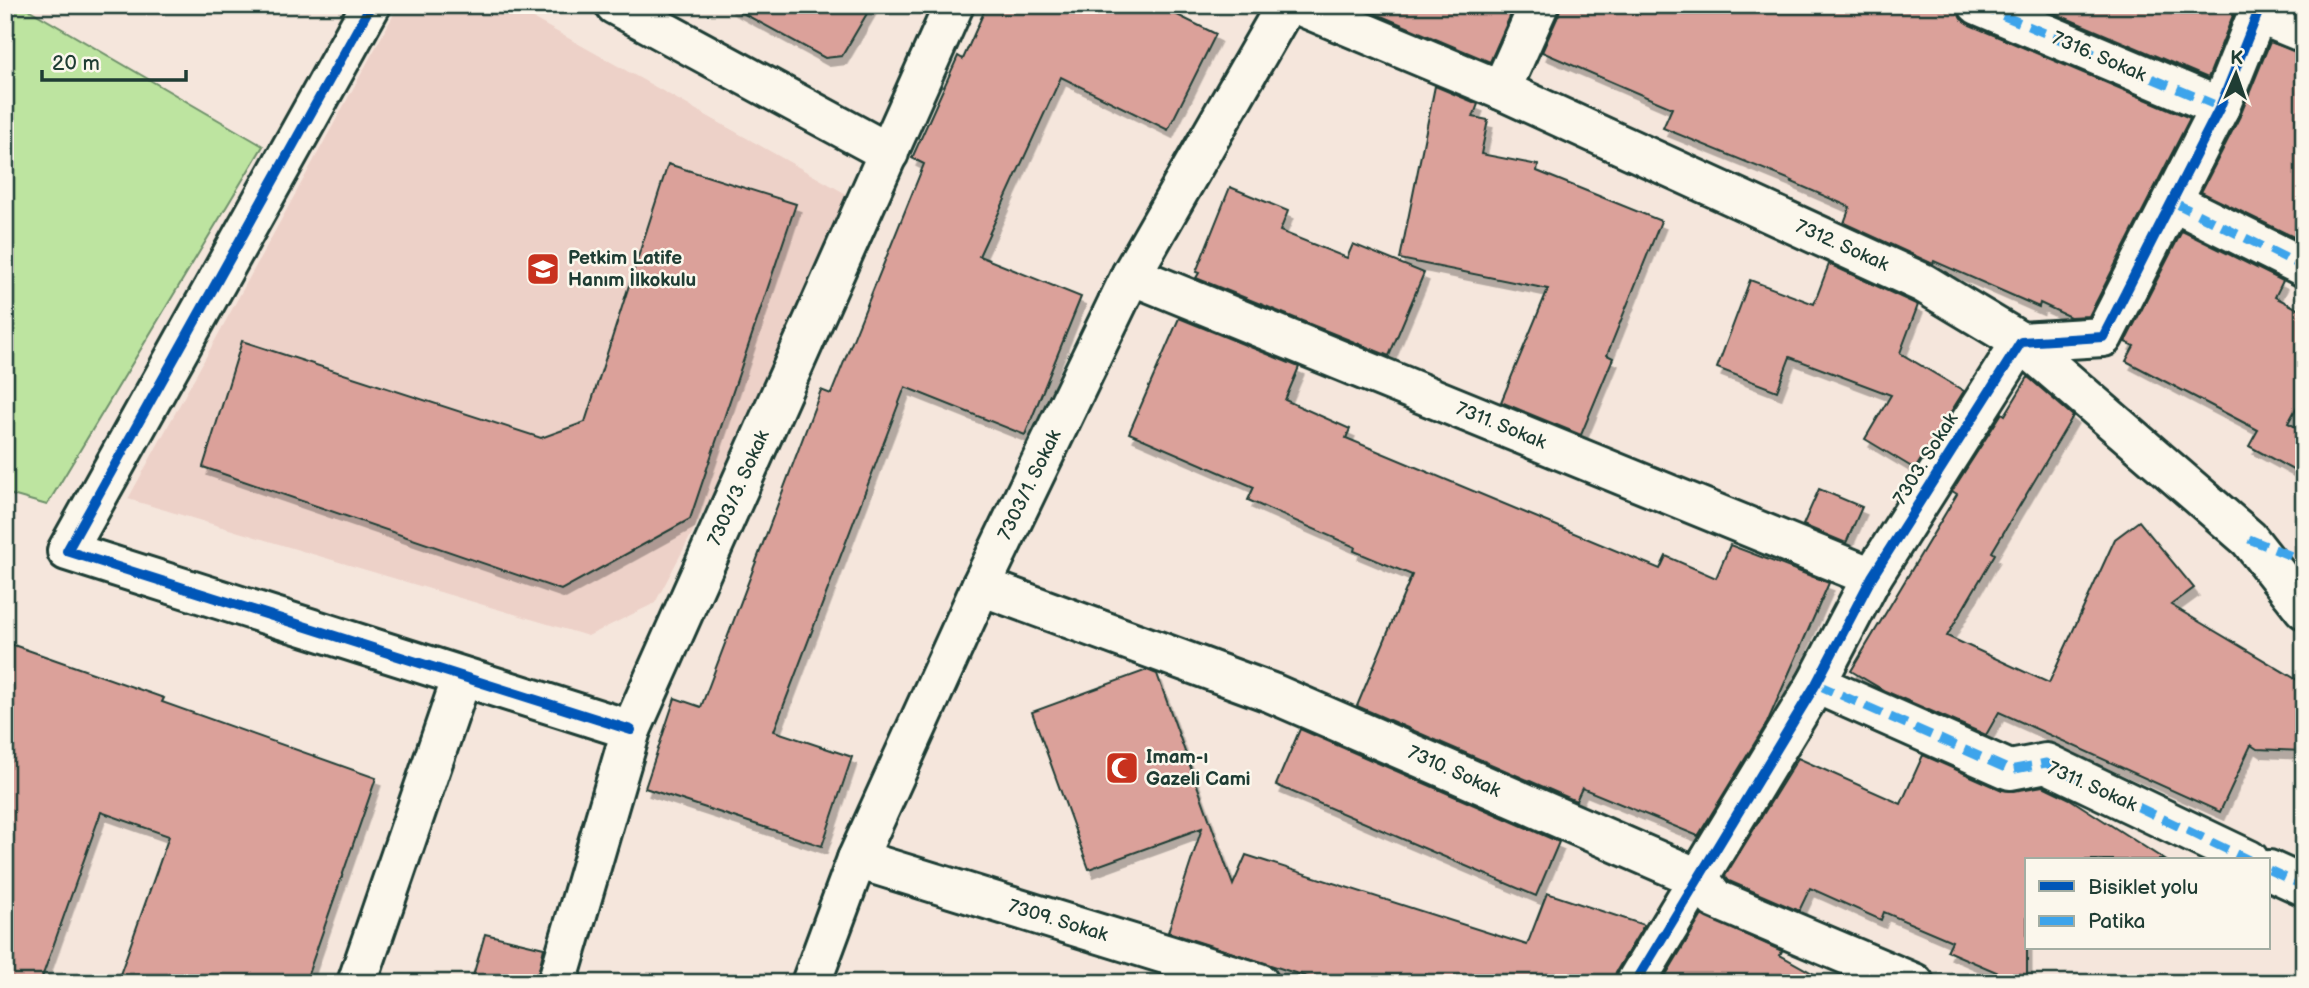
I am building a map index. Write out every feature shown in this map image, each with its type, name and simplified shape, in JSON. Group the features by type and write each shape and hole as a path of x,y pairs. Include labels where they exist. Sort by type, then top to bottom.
{"street":[{"path":"371,5 67,551 631,730"},
{"path":"615,5 889,153"},
{"name":"7303/3. Sokak","path":"557,983 631,730 954,5"},
{"name":"7303/1. Sokak","path":"811,983 857,859 981,586 1131,275 1286,5"},
{"name":"7312. Sokak","path":"1298,5 1501,90 1923,283 2021,342 2249,539 2304,609"},
{"path":"1501,90 1539,5"},
{"name":"7316. Sokak","path":"1978,5 2220,107"},
{"path":"2021,342 2103,337 2220,107 2259,9 2304,33"},
{"path":"2173,202 2304,267"},
{"name":"7311. Sokak","path":"1131,275 1872,577"},
{"name":"7303. Sokak","path":"1635,983 1816,684 1872,577 2021,342"},
{"path":"2249,539 2304,561"},
{"name":"7310. Sokak","path":"981,586 1272,693 1700,879 1716,899 1914,983"},
{"path":"357,983 462,677"},
{"name":"7311. Sokak","path":"1816,684 2010,770 2046,763 2245,858"},
{"name":"7309. Sokak","path":"857,859 1259,983"},
{"path":"2270,870 2304,886"}],"shaded area":[{"name":"Petkim Latife Hanım İlkokulu","path":"399,5 509,5 866,205 655,603 588,636 128,499"}],"green space":[{"path":"12,5 21,5 263,146 47,505 5,493 5,24"}],"building":[{"path":"728,5 872,5 842,56 825,58"},
{"path":"987,5 1157,5 1216,34 1168,130 1061,77 979,256 1081,297 1025,435 905,387 774,731 852,757 822,846 645,788 675,698 701,707 821,390 831,394 924,164 912,158 958,56 963,59"},
{"path":"1355,5 1515,5 1490,62"},
{"path":"1560,5 1945,5 1957,11 1961,19 1970,25 2190,118 2089,316 2070,317 2040,303 2039,307 1934,261 1933,264 1844,223 1850,207 1663,128 1672,108 1542,52 1559,14"},
{"path":"2035,5 2237,5 2208,78"},
{"path":"2270,42 2304,54 2304,242 2201,192 2240,116"},
{"path":"1435,86 1478,104 1473,117 1488,120 1481,154 1538,165 1537,171 1661,221 1607,355 1613,358 1581,435 1501,402 1548,289 1400,259"},
{"name":"Petkim Latife Hanım İlkokulu","path":"668,164 796,204 690,519 561,590 203,467 242,341 541,438 585,422"},
{"path":"1230,187 1288,211 1280,231 1347,258 1353,244 1424,273 1389,356 1196,278"},
{"path":"2182,231 2283,281 2275,297 2304,312 2304,394 2288,423 2304,431 2304,476 2249,446 2258,430 2126,361 2134,346 2125,342"},
{"path":"1829,264 1918,305 1900,353 1964,391 1915,469 1865,439 1891,395 1790,357 1777,391 1717,368 1750,280 1814,304"},
{"path":"1179,318 1299,367 1285,400 1350,429 1346,438 1660,569 1666,556 1716,578 1730,545 1829,583 1767,723 1698,836 1582,788 1576,801 1357,706 1412,575 1354,551 1355,547 1248,500 1254,487 1129,433"},
{"path":"2028,377 2073,416 1992,552 1995,554 1947,636 2049,683 2115,539 2139,521 2194,588 2171,605 2304,684 2304,751 2257,749 2251,745 2220,812 1999,712 1986,735 1885,691 1851,671 1957,494 1952,491"},
{"path":"1819,489 1862,507 1846,543 1803,525"},
{"path":"5,642 164,698 162,702 376,778 305,983 117,983 169,836 101,812 40,983 5,983"},
{"path":"1147,670 1157,674 1233,885 1246,855 1527,945 1547,893 1644,925 1616,972 1613,983 1326,983 1168,932 1202,828 1089,869 1032,712"},
{"path":"1300,729 1559,842 1536,896 1276,785"},
{"path":"1923,755 2002,790 2014,791 2043,786 2070,799 2162,858 2025,858 2027,983 1947,951 1952,941 1884,912 1881,920 1810,888 1799,911 1729,881 1725,876 1798,758 1901,804"},
{"path":"1702,915 1782,951 1780,955 1830,983 1661,983"},
{"path":"485,934 544,948 536,983 471,983"}],"marked path":[{"path":"1978,5 2220,107"},
{"path":"2173,202 2304,267"},
{"path":"2249,539 2304,561"},
{"path":"1816,684 2010,770 2046,763 2245,858"},
{"path":"2270,870 2304,886"}],"cycle path":[{"path":"371,5 67,551 631,730"},
{"path":"1635,983 1816,684 1872,577 2021,342 2103,337 2220,107 2261,5"}],"place":[{"name":"Petkim Latife Hanım İlkokulu","path":"543,269"},
{"name":"Imam-ı Gazeli Cami","path":"1122,768"}]}
